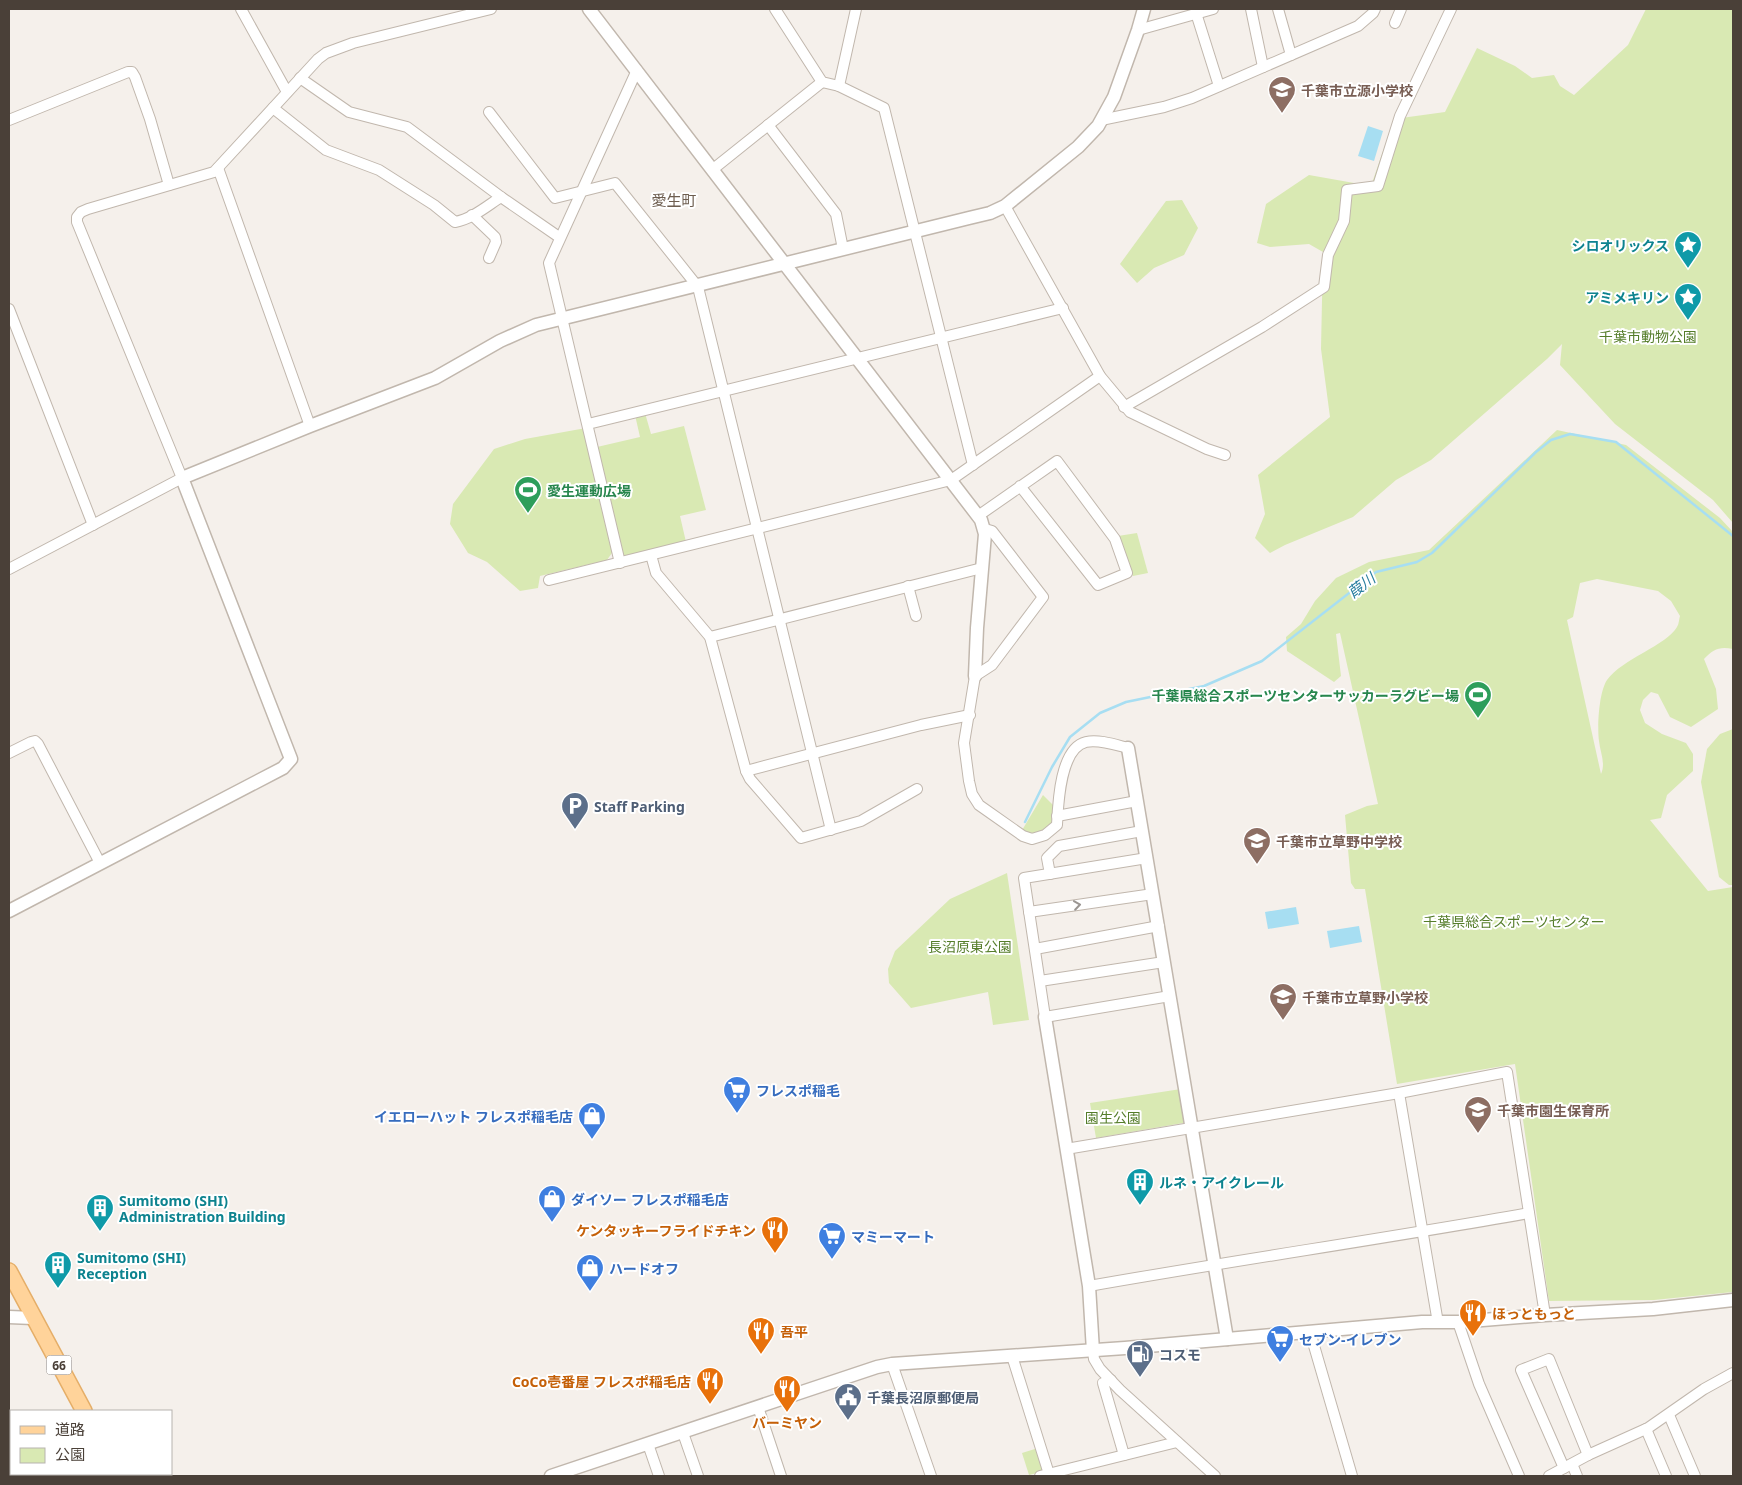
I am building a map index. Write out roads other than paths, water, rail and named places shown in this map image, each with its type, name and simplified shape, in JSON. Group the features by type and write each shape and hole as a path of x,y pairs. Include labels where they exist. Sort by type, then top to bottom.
{"main road":[{"name":"66","path":"9,1271 83,1410"}],"street":[{"path":"241,9 288,92"},
{"path":"9,911 284,768 291,760 182,478 77,222 77,216 88,209 214,172 300,78 326,53 353,43 491,9"},
{"path":"589,9 952,480 985,529 975,676 965,747 968,782 972,794 979,805 1023,836 1032,839 1045,835 1057,825 1058,797 1065,769 1068,760 1078,746 1086,742 1096,742 1128,748 1227,1339"},
{"path":"775,9 822,82 839,86 884,108 973,465"},
{"path":"839,86 856,9"},
{"path":"9,569 182,478 434,378 507,338 536,326 990,213 1006,206 1078,147 1098,126 1114,96 1144,9"},
{"path":"1138,30 1213,9"},
{"path":"1251,9 1267,65"},
{"path":"1278,9 1291,55"},
{"path":"1101,120 1164,107 1192,98 1358,26 1375,9"},
{"path":"1395,22 1401,9"},
{"path":"1124,407 1255,332 1324,287 1328,255 1344,221 1348,190 1378,186 1400,116 1450,9"},
{"path":"1196,14 1219,86"},
{"path":"620,563 549,262 636,70"},
{"path":"9,120 132,72 136,77 150,119 169,185"},
{"path":"300,78 349,112 407,127 501,197 559,237"},
{"path":"712,170 822,82"},
{"path":"273,108 326,150 379,170 434,205 455,222 462,221 501,197"},
{"path":"489,112 555,198 615,183 698,287 831,830"},
{"path":"768,125 836,214 843,249"},
{"path":"218,168 310,426"},
{"path":"1006,206 1100,376 1124,407 1138,417 1207,449 1225,455"},
{"path":"472,215 495,237 496,242 489,258"},
{"path":"588,424 724,392 942,336 1063,308"},
{"path":"9,309 93,524"},
{"path":"549,580 952,480 1100,376"},
{"path":"978,516 1020,486 1057,460 1115,539 1127,573 1098,586 1020,486"},
{"path":"975,676 992,665 1043,596 992,531 985,529"},
{"path":"652,555 656,573 710,637 746,771 750,779 801,838 861,821 917,789"},
{"path":"710,637 982,568"},
{"path":"908,586 916,616"},
{"path":"746,771 920,725 970,715"},
{"path":"9,753 31,742 35,741 38,744 100,863"},
{"path":"1058,816 1137,801"},
{"path":"1050,874 1047,858 1059,846 1142,832"},
{"path":"1147,858 1024,878 1089,1286 1094,1358 1110,1380 1215,1476"},
{"path":"1029,912 1153,894"},
{"path":"1035,949 1159,926"},
{"path":"1040,981 1164,962"},
{"path":"1045,1017 1170,996"},
{"path":"1066,1149 1399,1093 1507,1072 1546,1315"},
{"path":"1399,1093 1438,1323"},
{"path":"1089,1286 1529,1213"},
{"path":"551,1476 877,1367 892,1364 1093,1351 1422,1322 1458,1322 1653,1309 1733,1300"},
{"path":"9,1317 33,1318"},
{"path":"1458,1322 1480,1384 1519,1476"},
{"path":"1310,1332 1352,1476"},
{"path":"1012,1356 1044,1475 1177,1442"},
{"path":"1577,1476 1568,1466 1521,1370 1548,1359 1588,1455"},
{"path":"892,1364 931,1476"},
{"path":"1549,1476 1588,1455 1646,1429 1669,1415 1704,1389 1733,1372"},
{"path":"1110,1380 1103,1384 1124,1455"},
{"path":"758,1407 781,1476"},
{"path":"1669,1415 1694,1476"},
{"path":"1646,1429 1666,1476"},
{"path":"683,1433 698,1476"},
{"path":"648,1444 659,1476"}],"water":[{"path":"1368,126 1383,131 1374,161 1358,156"},
{"path":"1296,907 1299,924 1268,929 1265,912"},
{"path":"1359,926 1362,942 1330,948 1327,931"}],"waterway":[{"name":"葭川","path":"1025,822 1052,767 1070,737 1100,713 1126,702 1204,686 1262,661 1376,572 1417,562 1432,553 1536,452 1551,440 1570,434 1616,442 1733,536"}],"place":[{"name":"千葉市立源小学校","path":"1282,114"},
{"name":"シロオリックス","path":"1688,269"},
{"name":"アミメキリン","path":"1688,321"},
{"name":"愛生運動広場","path":"528,514"},
{"name":"千葉県総合スポーツセンターサッカーラグビー場","path":"1478,719"},
{"name":"Staff Parking","path":"575,830"},
{"name":"千葉市立草野中学校","path":"1257,865"},
{"name":"千葉市立草野小学校","path":"1283,1021"},
{"name":"フレスポ稲毛","path":"737,1114"},
{"name":"千葉市園生保育所","path":"1478,1134"},
{"name":"イエローハット フレスポ稲毛店","path":"592,1140"},
{"name":"ルネ・アイクレール","path":"1140,1206"},
{"name":"ダイソー フレスポ稲毛店","path":"552,1223"},
{"name":"Sumitomo (SHI) Administration Building","path":"100,1232"},
{"name":"ケンタッキーフライドチキン","path":"775,1254"},
{"name":"マミーマート","path":"832,1260"},
{"name":"Sumitomo (SHI) Reception","path":"58,1289"},
{"name":"ハードオフ","path":"590,1292"},
{"name":"ほっともっと","path":"1473,1337"},
{"name":"吾平","path":"761,1355"},
{"name":"セブン-イレブン","path":"1280,1363"},
{"name":"コスモ","path":"1140,1378"},
{"name":"CoCo壱番屋 フレスポ稲毛店","path":"710,1405"},
{"name":"バーミヤン","path":"787,1413"},
{"name":"千葉長沼原郵便局","path":"848,1421"}],"district":[{"name":"愛生町","path":"674,200"}],"park label":[{"name":"千葉市動物公園","path":"1648,336"},
{"name":"千葉県総合スポーツセンター","path":"1514,921"},
{"name":"長沼原東公園","path":"970,946"},
{"name":"園生公園","path":"1113,1117"}]}
